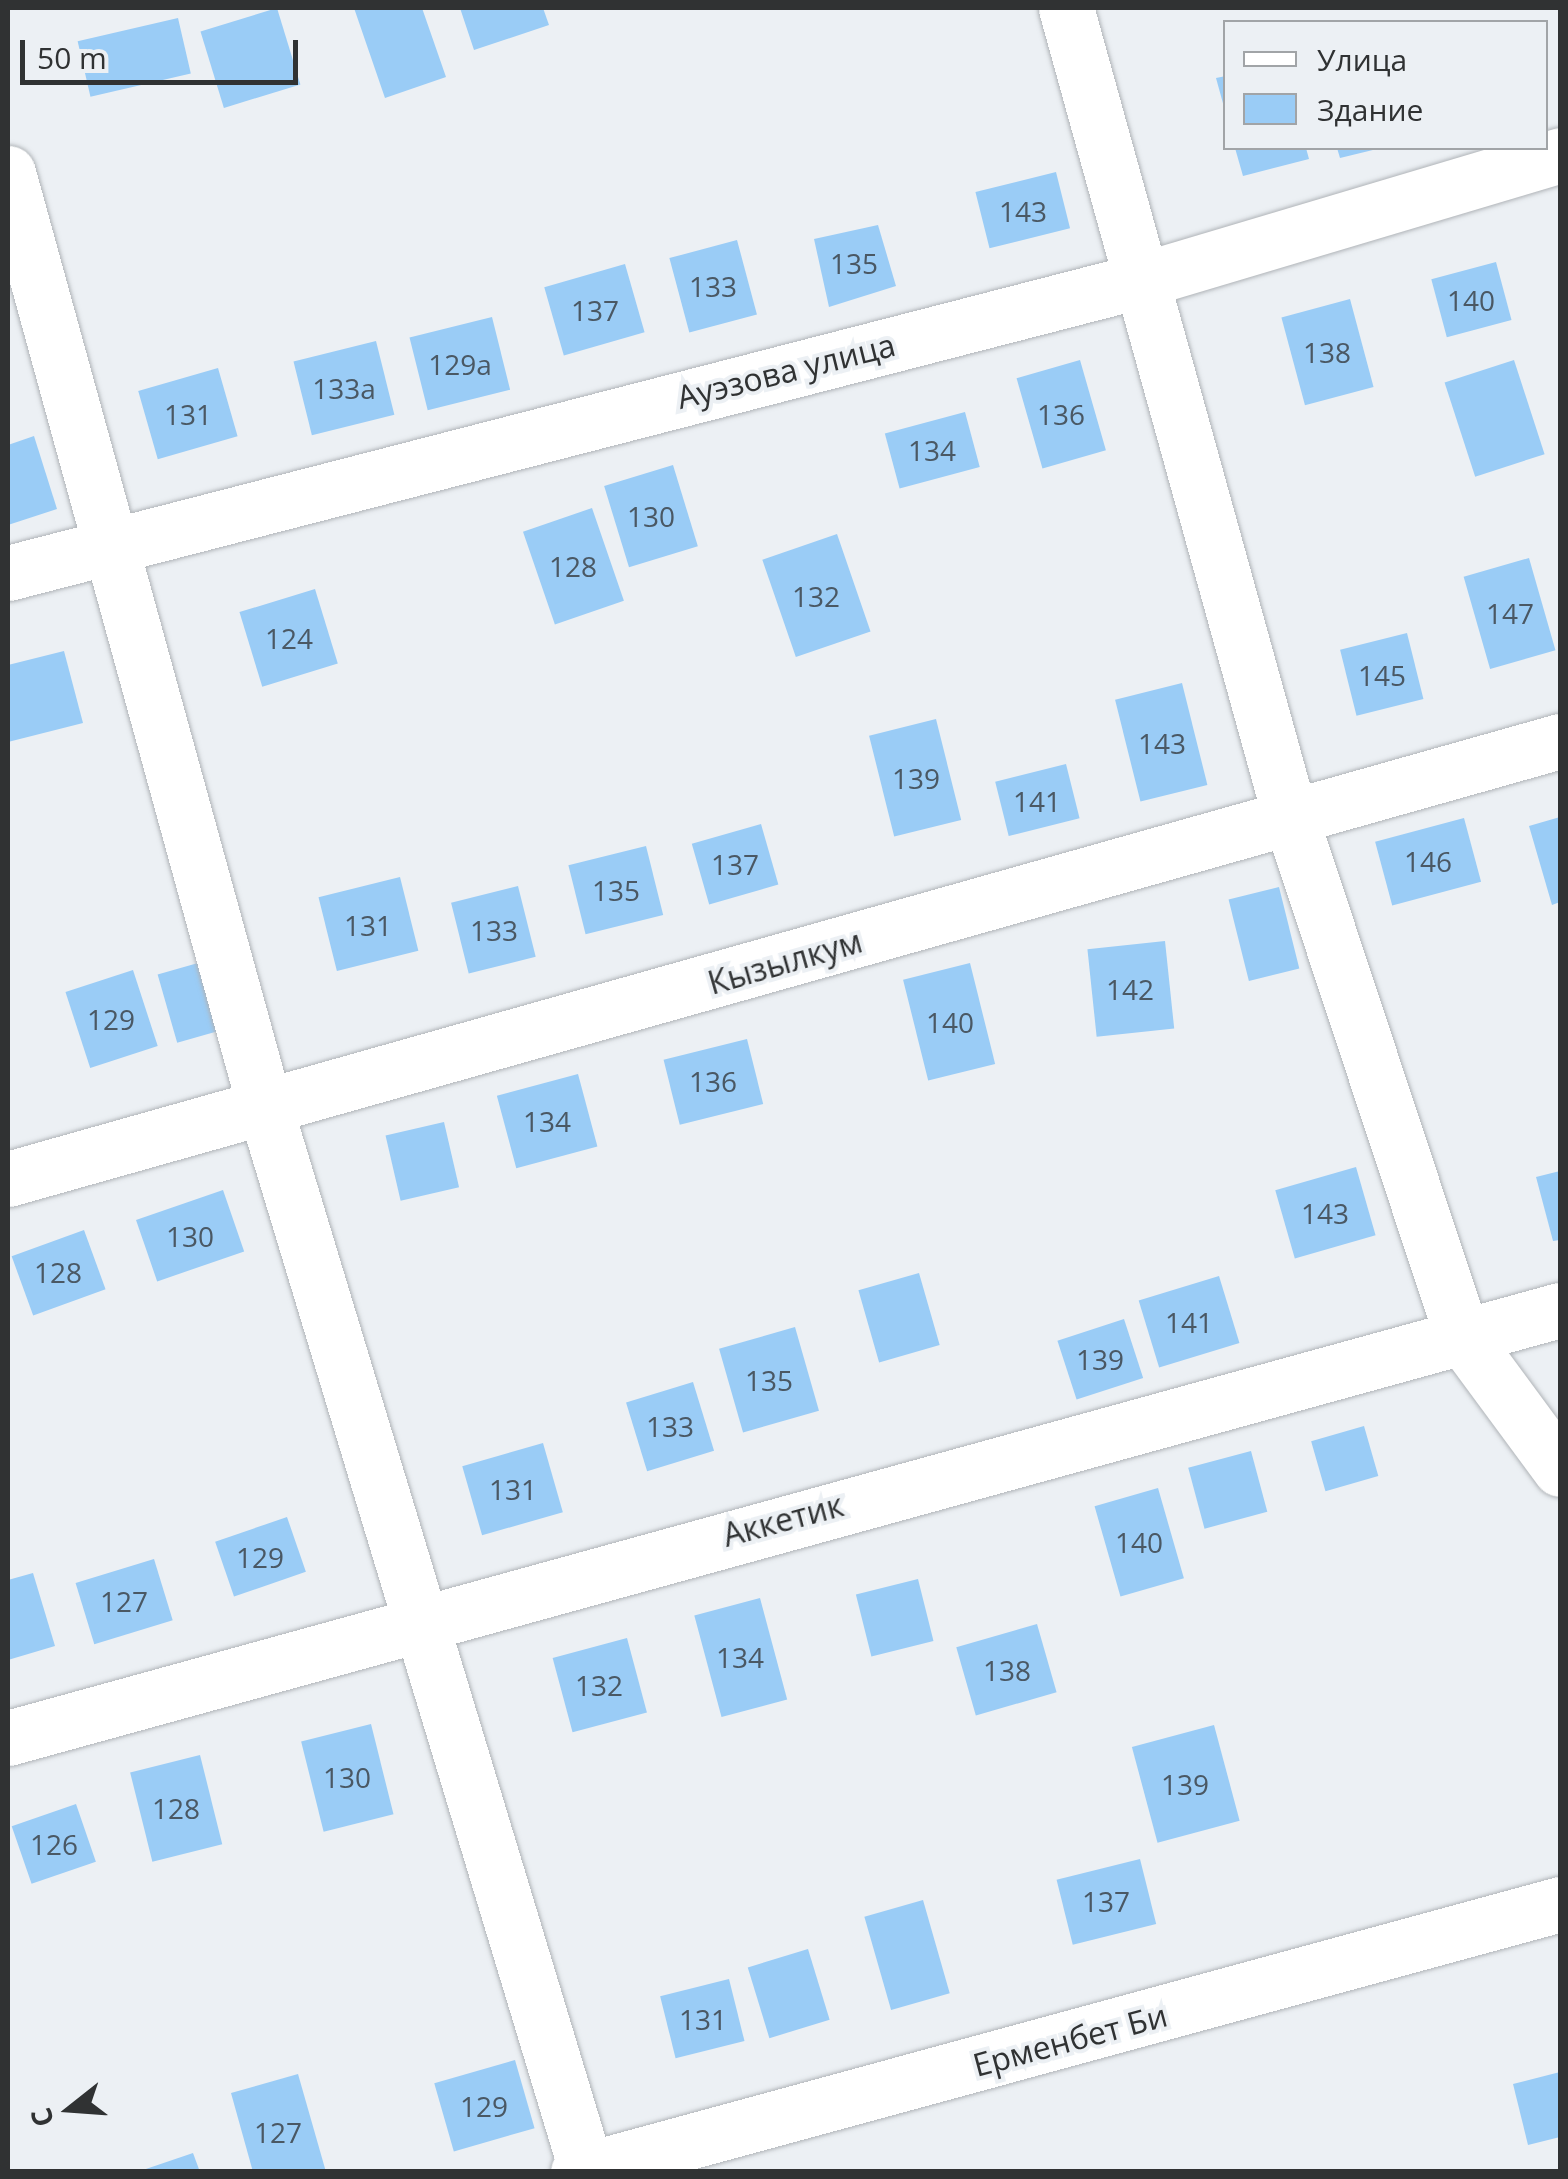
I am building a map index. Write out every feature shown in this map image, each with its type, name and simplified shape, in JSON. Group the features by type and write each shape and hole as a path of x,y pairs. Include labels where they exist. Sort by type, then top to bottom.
{"street":[{"path":"1066,8 1135,282 1290,816 1462,1336 1560,1470"},
{"name":"Ауэзова улица","path":"8,573 1135,282 1560,155"},
{"path":"8,173 106,545 266,1111 584,2171"},
{"name":"Кызылкум","path":"8,1178 266,1111 1560,741"},
{"name":"Аккетик","path":"8,1738 418,1619 1560,1310"},
{"name":"Ерменбет Би","path":"584,2171 1560,1904"}],"building":[{"path":"277,8 300,85 224,108 200,31"},
{"path":"354,8 422,8 446,77 385,98"},
{"path":"460,8 543,8 549,25 474,50"},
{"path":"178,18 191,74 90,97 78,41"},
{"path":"1223,77 1223,103 1216,78"},
{"path":"1236,150 1307,150 1309,159 1243,176"},
{"path":"1338,150 1373,150 1340,158"},
{"path":"1056,172 1070,228 989,248 975,192"},
{"path":"878,225 896,286 829,307 814,239"},
{"path":"737,240 757,314 689,332 669,258"},
{"path":"1496,262 1512,320 1447,337 1431,279"},
{"path":"625,264 645,332 564,355 544,287"},
{"path":"1350,299 1374,387 1305,405 1281,317"},
{"path":"492,317 510,390 428,410 410,338"},
{"path":"376,341 394,415 312,435 294,362"},
{"path":"1080,360 1106,450 1042,469 1017,378"},
{"path":"1514,360 1545,454 1475,477 1445,383"},
{"path":"218,368 238,436 158,459 138,391"},
{"path":"965,412 980,467 900,489 885,433"},
{"path":"34,436 57,509 8,525 8,445"},
{"path":"673,465 698,546 629,567 604,486"},
{"path":"592,508 624,601 555,624 523,532"},
{"path":"837,534 871,631 796,657 762,560"},
{"path":"1529,558 1555,650 1490,669 1464,577"},
{"path":"315,589 338,664 262,687 239,612"},
{"path":"1407,633 1423,699 1357,716 1340,650"},
{"path":"64,651 83,723 8,742 8,665"},
{"path":"1182,683 1207,785 1140,802 1115,700"},
{"path":"936,719 961,820 894,837 869,736"},
{"path":"1066,764 1080,818 1009,836 995,782"},
{"path":"1560,817 1560,902 1552,905 1529,826"},
{"path":"1464,818 1481,882 1392,906 1375,842"},
{"path":"761,824 778,885 709,904 692,844"},
{"path":"646,846 663,915 586,934 568,865"},
{"path":"400,877 418,951 337,971 318,897"},
{"path":"518,886 536,957 469,974 451,903"},
{"path":"1279,887 1299,969 1249,981 1229,900"},
{"path":"1165,941 1174,1029 1097,1037 1087,949"},
{"path":"198,963 218,1031 177,1043 158,975"},
{"path":"970,963 995,1064 928,1081 903,980"},
{"path":"133,970 158,1046 90,1068 65,992"},
{"path":"747,1039 763,1104 680,1125 664,1060"},
{"path":"578,1074 597,1146 516,1168 497,1096"},
{"path":"444,1122 459,1187 401,1201 386,1135"},
{"path":"1356,1167 1376,1235 1295,1258 1275,1190"},
{"path":"1560,1171 1560,1240 1553,1241 1536,1177"},
{"path":"223,1190 244,1251 157,1281 136,1220"},
{"path":"84,1230 106,1289 33,1316 12,1256"},
{"path":"919,1273 940,1345 879,1362 858,1290"},
{"path":"1219,1276 1239,1343 1159,1368 1139,1301"},
{"path":"1124,1319 1143,1378 1077,1400 1057,1341"},
{"path":"795,1327 819,1411 743,1432 719,1349"},
{"path":"693,1382 714,1451 647,1471 626,1402"},
{"path":"1364,1426 1378,1476 1325,1491 1311,1441"},
{"path":"543,1443 563,1512 482,1535 462,1466"},
{"path":"1251,1451 1267,1512 1205,1529 1188,1468"},
{"path":"1158,1488 1184,1578 1120,1597 1095,1506"},
{"path":"287,1517 306,1572 234,1597 215,1542"},
{"path":"154,1559 173,1620 94,1644 76,1583"},
{"path":"33,1573 55,1646 8,1660 8,1580"},
{"path":"918,1579 933,1641 871,1657 856,1594"},
{"path":"760,1598 787,1699 721,1717 694,1616"},
{"path":"1037,1624 1057,1692 976,1715 956,1647"},
{"path":"627,1638 647,1712 573,1732 553,1658"},
{"path":"371,1724 393,1814 324,1832 301,1741"},
{"path":"1214,1725 1240,1821 1158,1843 1132,1747"},
{"path":"200,1755 222,1844 152,1862 130,1772"},
{"path":"76,1804 96,1862 32,1884 12,1826"},
{"path":"1140,1859 1156,1924 1073,1945 1057,1880"},
{"path":"923,1900 950,1993 891,2010 864,1917"},
{"path":"808,1949 830,2020 769,2038 748,1967"},
{"path":"729,1979 744,2041 676,2058 660,1996"},
{"path":"515,2060 535,2128 454,2151 434,2083"},
{"path":"1560,2072 1560,2137 1528,2145 1513,2084"},
{"path":"298,2074 326,2172 253,2172 231,2093"},
{"path":"193,2153 200,2172 140,2172 140,2171"}]}
